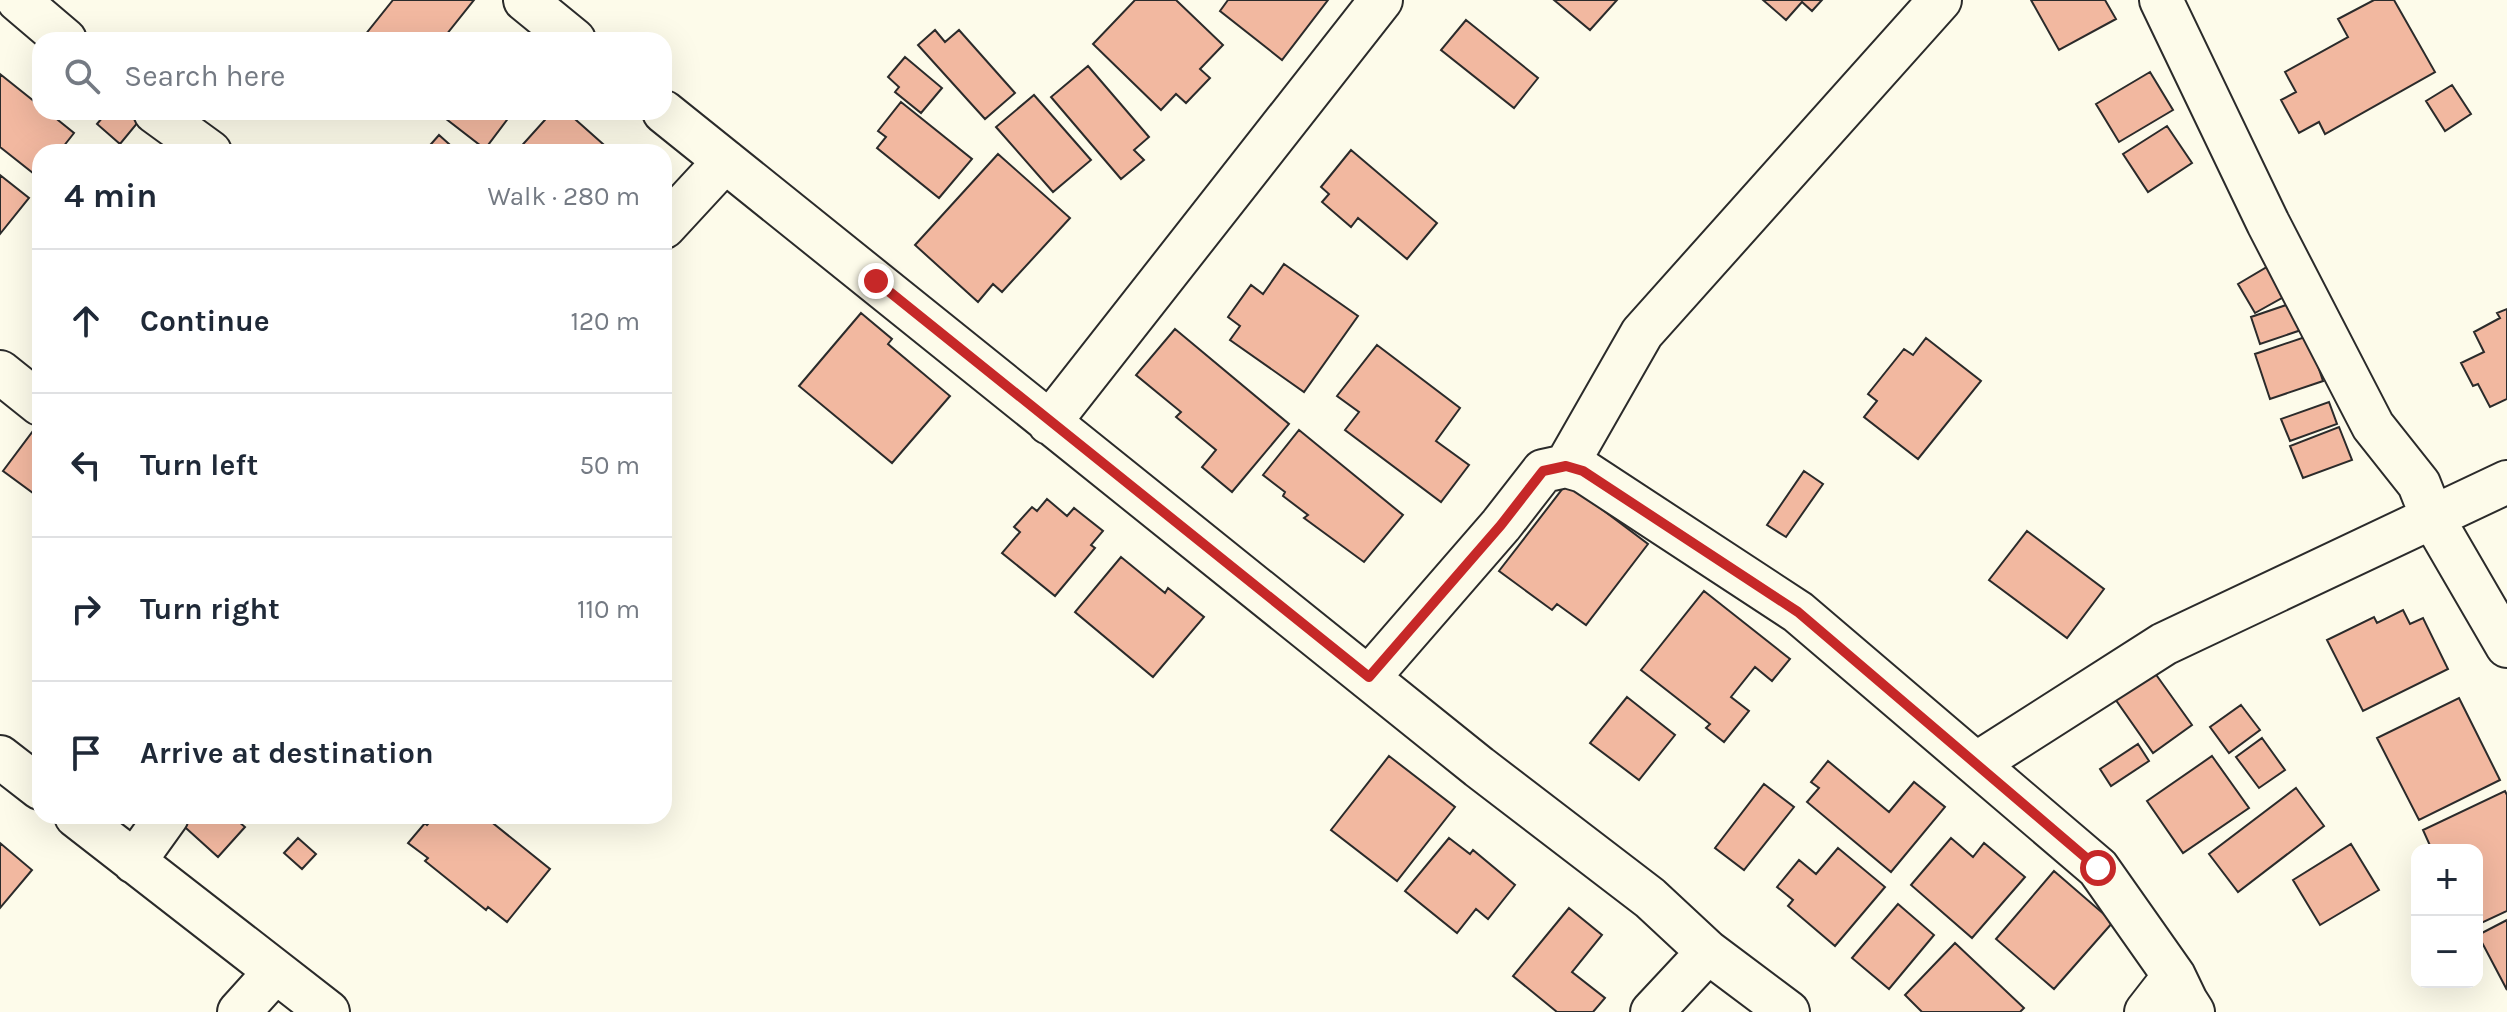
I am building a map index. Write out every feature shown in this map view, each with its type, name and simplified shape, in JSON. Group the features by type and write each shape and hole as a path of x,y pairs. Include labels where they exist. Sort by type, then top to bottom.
{"street":[{"path":"18,0 56,32"},
{"path":"525,0 564,32"},
{"path":"1049,423 1381,0"},
{"path":"1566,466 1642,333 1940,0"},
{"path":"2161,0 2268,223 2366,413 2419,484 2432,517 2507,646"},
{"path":"672,118 1479,767 1650,898 1708,952 1788,1012"},
{"path":"166,120 199,144"},
{"path":"672,218 725,161"},
{"path":"0,372 32,398"},
{"path":"1369,677 1501,525 1543,471 1566,466 1583,471 1798,612 2098,868 2184,994 2146,1012"},
{"path":"1976,764 2164,644 2507,482"},
{"path":"0,757 32,782"},
{"path":"86,824 328,1012"},
{"path":"134,862 161,824"},
{"path":"1652,1012 1708,952"},
{"path":"239,1012 275,972"}],"building":[{"path":"393,0 474,0 448,32 367,32"},
{"path":"1135,0 1176,0 1223,45 1200,69 1210,78 1186,103 1176,94 1161,110 1093,44"},
{"path":"1228,0 1328,0 1282,60 1220,11"},
{"path":"1554,0 1617,0 1590,30"},
{"path":"1763,0 1822,0 1812,11 1802,2 1786,20"},
{"path":"2031,0 2105,0 2116,19 2059,50"},
{"path":"2374,0 2394,0 2435,72 2325,134 2319,122 2299,133 2281,100 2296,92 2285,72 2348,37 2338,19"},
{"path":"1466,20 1538,78 1514,108 1441,50"},
{"path":"935,30 945,42 959,30 1015,93 985,119 918,45"},
{"path":"905,57 942,88 921,113 895,92 899,87 888,77"},
{"path":"1088,66 1149,137 1134,150 1144,160 1121,179 1051,97"},
{"path":"2150,72 2173,110 2119,142 2096,104"},
{"path":"0,74 32,100 32,120 58,120 74,133 65,144 32,144 32,172 0,147"},
{"path":"2452,85 2471,114 2445,131 2426,101"},
{"path":"1034,95 1091,160 1053,192 996,127"},
{"path":"901,102 972,159 939,198 877,148 886,137 878,131"},
{"path":"100,120 139,121 120,144 97,124"},
{"path":"447,120 507,120 489,144 479,144"},
{"path":"545,120 576,120 603,144 523,144"},
{"path":"2167,126 2192,163 2148,192 2123,154"},
{"path":"439,135 449,144 431,144"},
{"path":"1351,150 1437,223 1407,259 1358,218 1351,227 1322,202 1329,194 1321,187"},
{"path":"998,154 1070,218 1002,292 993,284 978,302 915,245"},
{"path":"0,175 29,198 0,234"},
{"path":"1284,264 1358,316 1304,392 1230,340 1240,326 1228,317 1251,285 1263,294"},
{"path":"2272,264 2289,294 2255,313 2238,284"},
{"path":"2301,300 2310,327 2260,344 2251,317"},
{"path":"2507,309 2507,399 2490,407 2478,384 2473,386 2461,363 2484,352 2474,332 2500,318 2497,313"},
{"path":"861,313 892,339 888,344 950,396 892,463 799,386"},
{"path":"1175,329 1289,424 1232,492 1202,467 1216,450 1176,417 1181,412 1136,375"},
{"path":"2308,336 2323,381 2270,399 2255,354"},
{"path":"1926,338 1981,381 1918,459 1864,417 1877,401 1868,394 1904,349 1913,355"},
{"path":"1377,345 1460,408 1436,441 1469,465 1441,502 1345,430 1359,412 1337,396"},
{"path":"2329,402 2337,424 2290,441 2281,419"},
{"path":"2339,427 2352,460 2303,478 2290,446"},
{"path":"1299,430 1403,515 1364,562 1304,518 1308,515 1283,496 1285,492 1263,475"},
{"path":"32,432 32,492 3,471"},
{"path":"1804,471 1823,484 1786,537 1767,525"},
{"path":"1567,483 1648,544 1586,625 1557,604 1552,610 1499,571"},
{"path":"1047,499 1067,516 1074,508 1103,531 1091,545 1095,548 1055,596 1002,553 1020,532 1014,527 1032,507 1037,511"},
{"path":"2027,531 2104,589 2067,638 1989,580"},
{"path":"1121,557 1165,593 1168,588 1204,617 1153,677 1075,612"},
{"path":"1704,591 1790,659 1772,681 1755,667 1731,697 1749,711 1724,742 1706,728 1710,724 1641,670"},
{"path":"2403,610 2410,624 2423,618 2448,669 2363,711 2327,640 2374,617 2377,623"},
{"path":"2152,669 2192,725 2153,753 2113,696"},
{"path":"1627,697 1675,735 1639,780 1590,743"},
{"path":"2459,698 2500,780 2419,820 2377,738"},
{"path":"2241,705 2260,730 2229,753 2210,727"},
{"path":"2262,738 2285,770 2259,788 2236,757"},
{"path":"2138,744 2149,761 2111,786 2100,769"},
{"path":"1389,756 1455,807 1397,881 1331,830"},
{"path":"2212,756 2249,808 2183,853 2147,801"},
{"path":"1828,761 1889,812 1914,782 1945,807 1891,872 1807,802 1819,788 1811,782"},
{"path":"1764,784 1794,807 1744,870 1715,848"},
{"path":"2296,788 2324,826 2238,892 2209,854"},
{"path":"2505,791 2507,911 2483,922 2483,844 2429,844 2423,830"},
{"path":"181,824 241,824 245,827 218,857"},
{"path":"424,824 494,824 550,869 507,922 488,907 486,910 425,861 428,858 408,843"},
{"path":"298,838 316,854 302,869 284,853"},
{"path":"1449,838 1470,854 1473,850 1515,885 1488,919 1476,909 1457,933 1405,891"},
{"path":"1951,838 1973,857 1984,843 2025,877 1972,938 1911,885"},
{"path":"0,843 32,870 0,908"},
{"path":"2351,844 2379,890 2320,925 2293,880"},
{"path":"1838,848 1885,887 1835,946 1788,906 1793,900 1777,887 1799,860 1816,874"},
{"path":"2054,871 2113,922 2054,989 1996,939"},
{"path":"1898,904 1934,935 1889,989 1852,958"},
{"path":"1569,908 1602,935 1572,972 1605,998 1593,1012 1557,1012 1513,976"},
{"path":"2507,920 2507,990 2483,944 2483,932"},
{"path":"1955,943 2024,1008 2020,1012 1922,1012 1905,995"}],"route":[{"path":"876,281 1369,677 1501,525 1543,471 1566,466 1583,471 1798,612 2098,868"}]}
